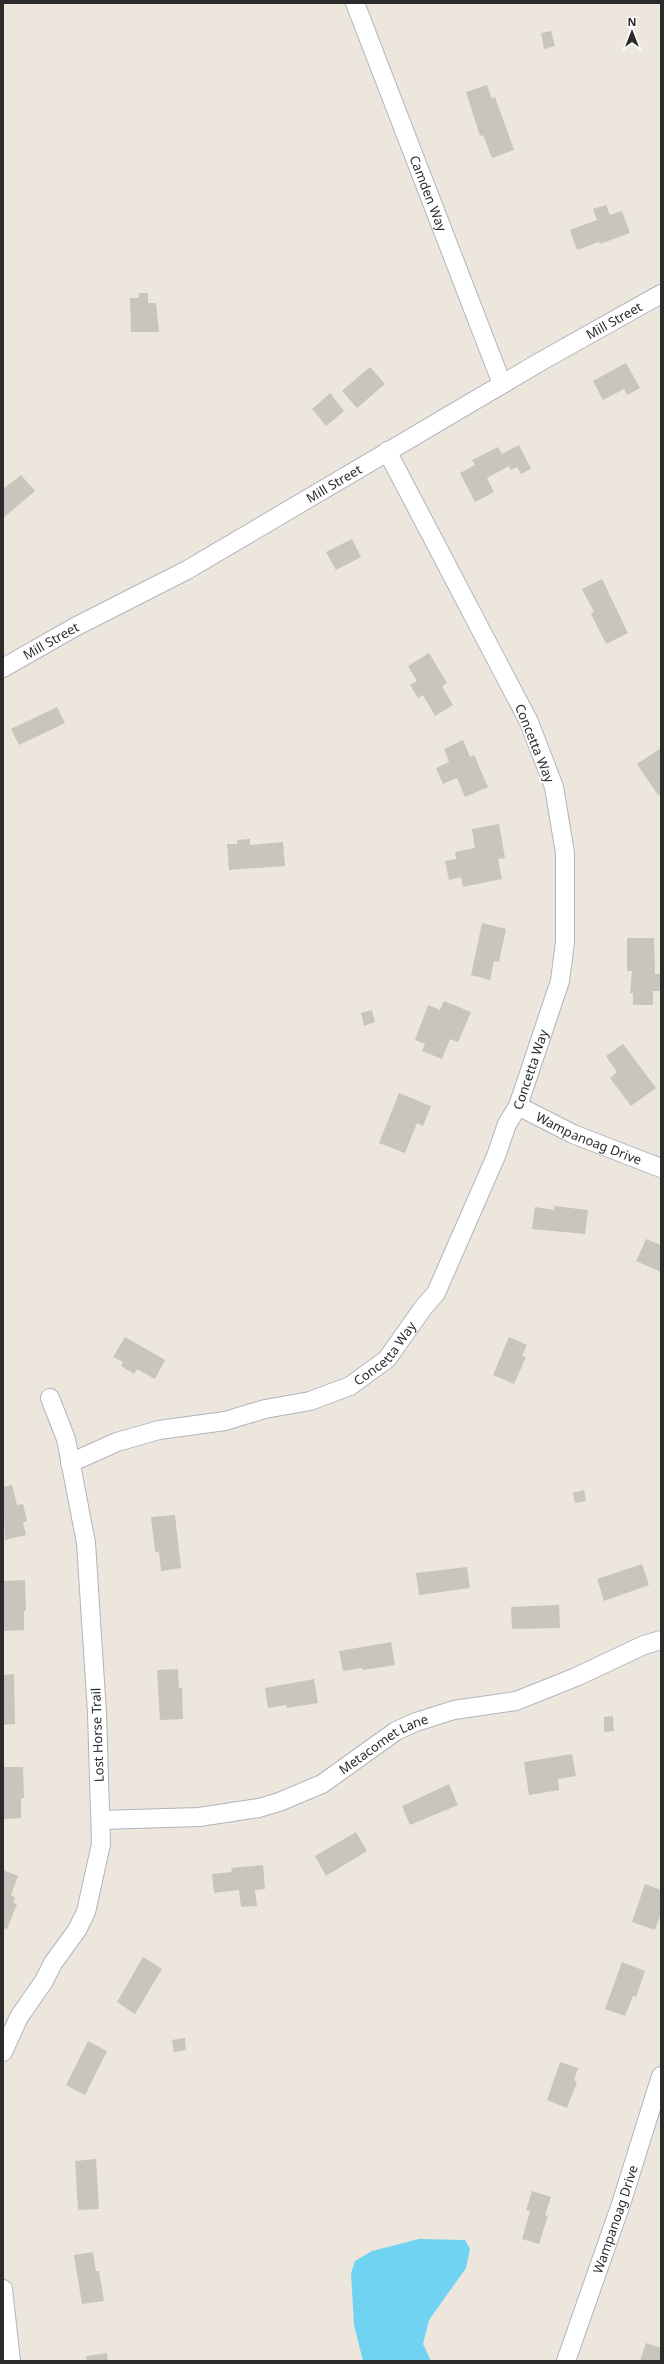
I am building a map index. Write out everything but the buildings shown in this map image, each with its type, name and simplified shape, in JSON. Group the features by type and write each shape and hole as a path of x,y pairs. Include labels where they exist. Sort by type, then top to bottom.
{"street":[{"name":"Camden Way","path":"355,3 502,384"},
{"name":"Mill Street","path":"3,668 75,627 187,570 502,384 661,294"},
{"name":"Concetta Way","path":"70,1463 117,1442 159,1430 226,1421 265,1410 310,1401 350,1386 387,1359 423,1308 436,1293 496,1156 507,1124 518,1106 560,981 565,942 565,853 554,787 529,722 387,451"},
{"name":"Wampanoag Drive","path":"518,1106 573,1134 661,1168"},
{"name":"Lost Horse Trail","path":"3,2052 19,2017 44,1981 53,1963 77,1930 86,1912 101,1844 92,1630 86,1543 66,1439 50,1398"},
{"name":"Metacomet Lane","path":"101,1820 199,1817 259,1808 279,1802 322,1784 396,1731 416,1722 454,1710 516,1701 576,1677 644,1645 661,1640"},
{"name":"Wampanoag Drive","path":"566,2361 622,2201 661,2076"},
{"path":"3,2290 11,2361"}],"water":[{"path":"419,2239 465,2240 470,2249 466,2268 429,2320 423,2344 431,2361 363,2361 354,2325 351,2273 355,2261 372,2251"}]}
